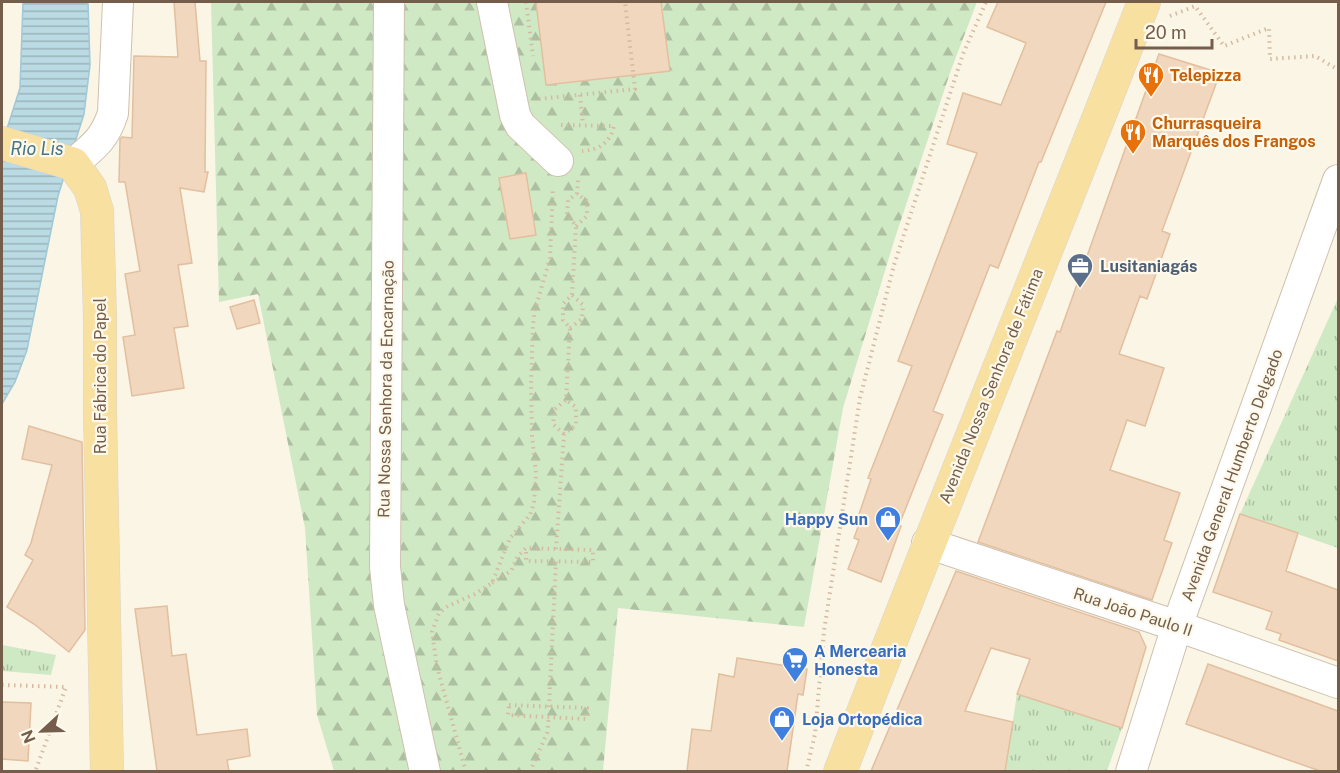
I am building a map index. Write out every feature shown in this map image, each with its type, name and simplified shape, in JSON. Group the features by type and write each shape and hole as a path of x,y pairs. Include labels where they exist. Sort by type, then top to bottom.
{"main road":[{"name":"Avenida Nossa Senhora de Fátima","path":"840,771 927,543 1022,311 1144,2"},
{"path":"2,143 74,164"},
{"name":"Rua Fábrica do Papel","path":"74,164 92,194 98,227 107,771"}],"street":[{"path":"74,164 108,130 113,113 118,2"},
{"name":"Rua Nossa Senhora da Encarnação","path":"389,2 385,567 389,605 425,771"},
{"path":"492,2 515,116 527,132 565,160"},
{"name":"Avenida General Humberto Delgado","path":"1131,771 1178,626 1338,180"},
{"name":"Rua João Paulo II","path":"927,543 1178,626 1338,683"}],"path":[{"path":"526,2 535,67"},
{"path":"538,89 539,100 635,89 625,2"},
{"path":"806,771 814,734 824,631 860,398 894,265 963,54 986,2"},
{"path":"1132,32 1193,4 1224,46 1269,28 1270,59 1315,56 1337,69"},
{"path":"580,95 583,125"},
{"path":"565,160 598,148 610,138 614,126 559,125 565,160 578,194 587,201 587,216 576,226"},
{"path":"492,583 510,538 530,515 537,489 531,385 535,310 550,258 565,160"},
{"path":"567,400 570,328 562,320 563,304 572,295 576,226 567,214 568,200 578,194"},
{"path":"570,328 582,319 583,305 572,295"},
{"path":"556,549 564,434 554,424 555,409 567,400"},
{"path":"564,434 576,425 576,407 567,400"},
{"path":"466,771 437,667 432,632 439,613 511,572 518,556 526,548 593,550 593,562 526,561 526,548"},
{"path":"549,707 556,561"},
{"path":"2,685 66,687 34,771"},
{"path":"509,705 549,707 587,708 586,719 508,715 509,705"},
{"path":"530,771 547,733 549,717"}],"green space":[{"path":"211,2 977,2 951,70 895,238 843,408 804,627 618,608 603,771 334,771 317,715 305,528 258,294 219,302"},
{"path":"1338,298 1338,548 1240,514"},
{"path":"2,645 56,655 51,675 2,671"},
{"path":"1017,694 1122,728 1107,771 1005,772"}],"water":[{"name":"Rio Lis","path":"23,2 88,2 90,65 84,114 58,196 27,350 15,382 2,404 2,144 20,88"}],"building":[{"path":"174,2 195,2 200,61 206,61 205,172 208,172 204,192 180,188 192,263 178,265 188,326 174,328 184,388 132,396 123,337 135,335 125,274 140,271 125,182 119,182 120,139 122,137 132,138 134,56 178,57"},
{"path":"536,2 661,2 670,71 546,85"},
{"path":"998,2 1106,2 1041,162 1039,162 998,268 990,265 933,411 943,415 899,525 901,526 881,582 848,569 859,540 854,538 858,527 855,526 871,479 868,478 912,366 898,361 977,153 947,144 963,93 1001,105 1026,43 987,27"},
{"path":"1159,54 1220,73 1162,231 1170,234 1147,299 1140,296 1119,354 1164,368 1145,426 1127,420 1110,470 1180,493 1164,540 1172,543 1152,600 978,542 1057,331 1060,332"},
{"path":"526,173 536,235 510,239 499,178"},
{"path":"254,300 260,323 237,329 230,307"},
{"path":"29,426 82,442 85,630 69,652 34,624 7,607 33,560 25,555 31,543 52,465 22,459"},
{"path":"1240,514 1298,533 1286,571 1338,590 1338,661 1279,640 1281,634 1266,629 1272,612 1213,592"},
{"path":"956,571 1139,632 1146,647 1122,728 1017,694 1030,659 991,648 965,711 1013,722 1005,771 871,771"},
{"path":"167,606 172,656 186,654 197,735 247,729 250,756 227,760 229,771 157,771 135,609"},
{"path":"737,658 807,669 803,695 798,694 787,771 687,771 692,729 711,731 719,674 734,677"},
{"path":"1208,664 1338,711 1338,771 1320,771 1186,724"},
{"path":"2,702 31,703 28,761 2,759"}],"place":[{"name":"Telepizza","path":"1151,98"},
{"name":"Churrasqueira Marquês dos Frangos","path":"1133,155"},
{"name":"Lusitaniagás","path":"1080,289"},
{"name":"Happy Sun","path":"888,542"},
{"name":"A Mercearia Honesta","path":"795,683"},
{"name":"Loja Ortopédica","path":"782,742"}]}
